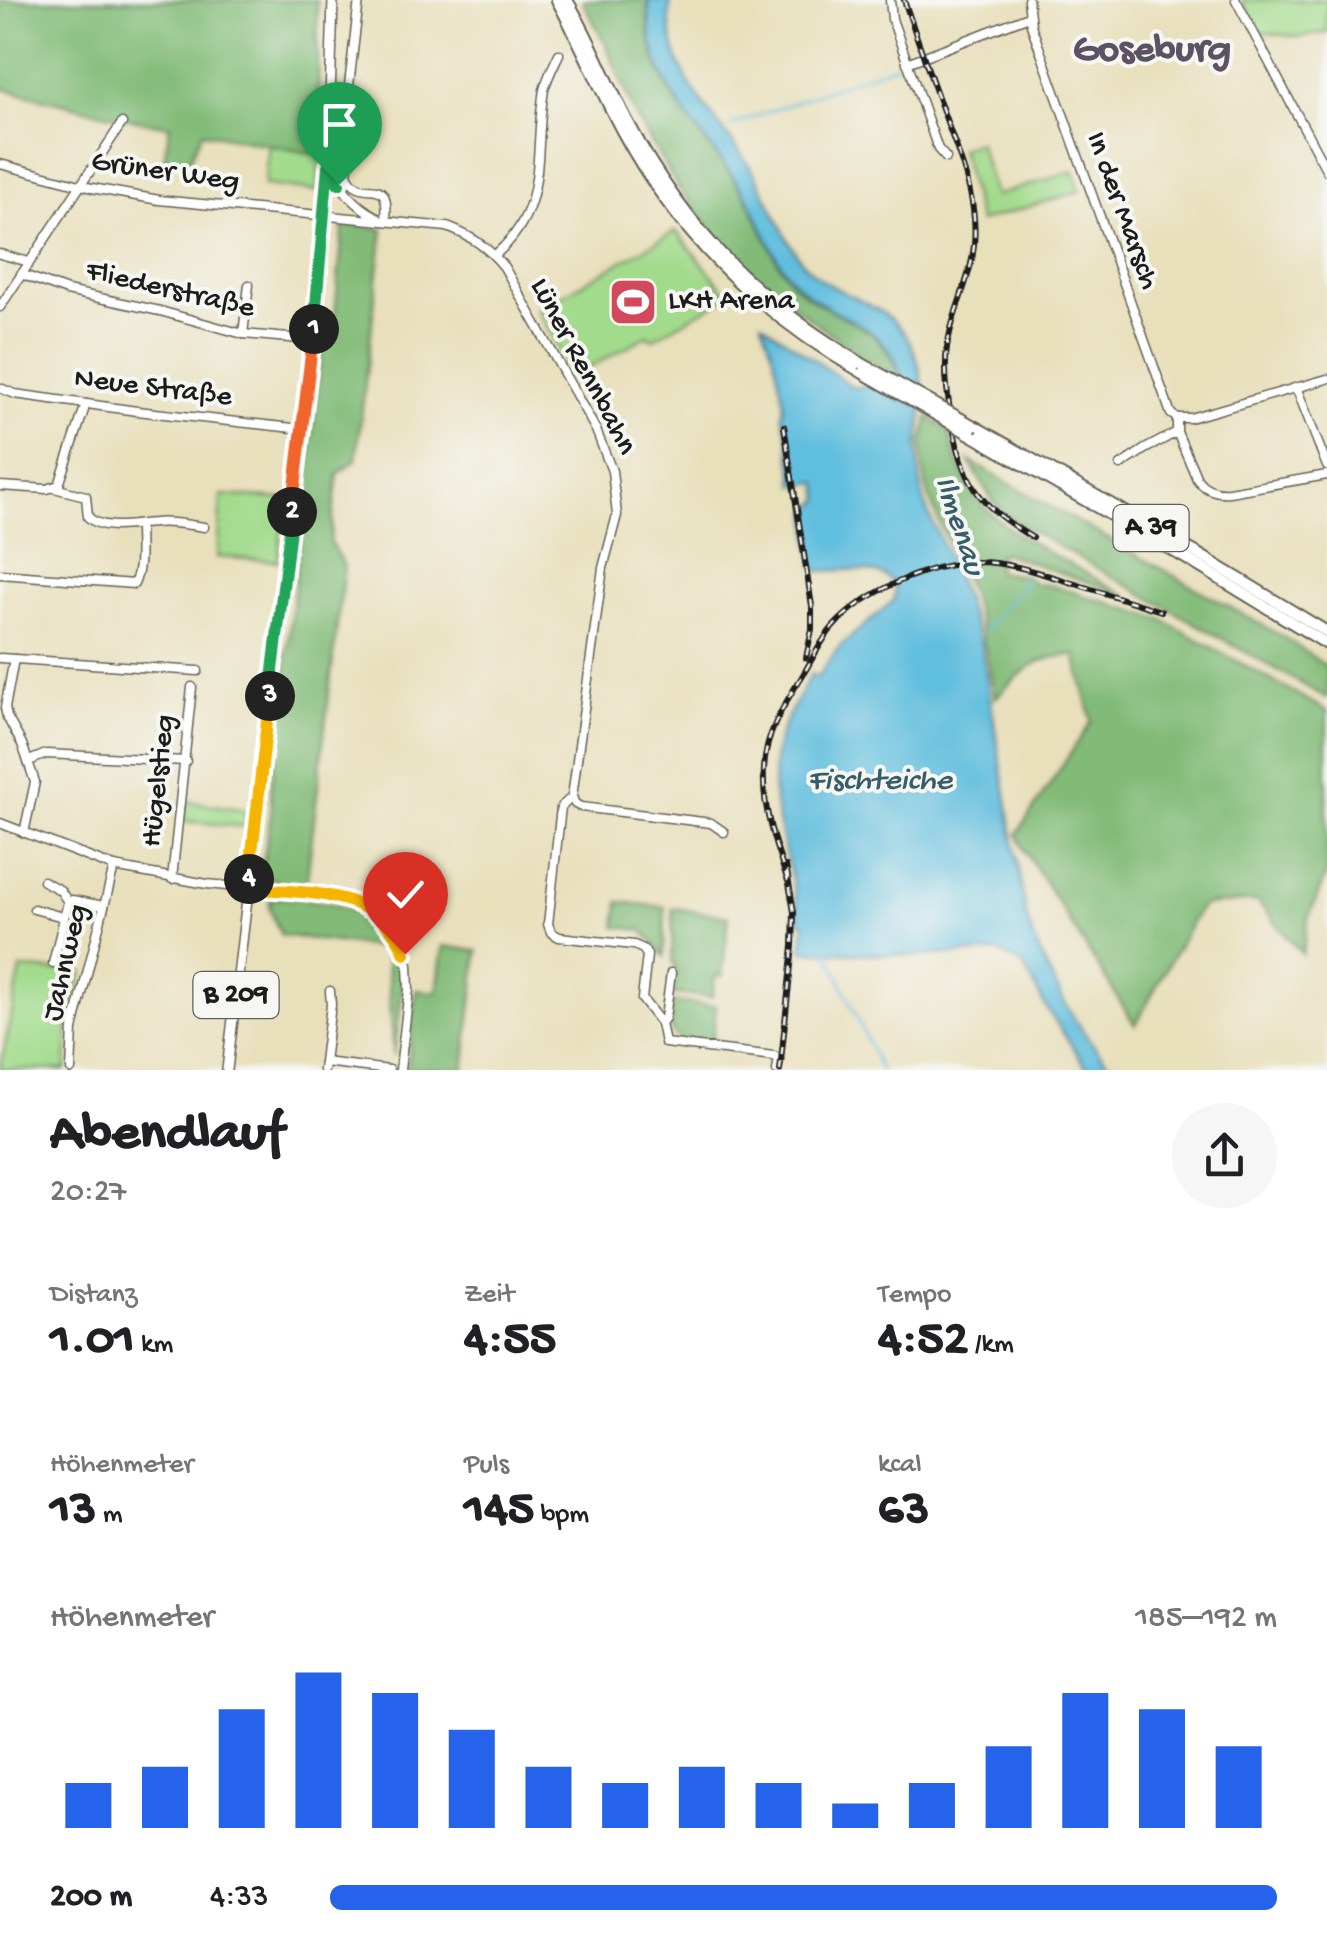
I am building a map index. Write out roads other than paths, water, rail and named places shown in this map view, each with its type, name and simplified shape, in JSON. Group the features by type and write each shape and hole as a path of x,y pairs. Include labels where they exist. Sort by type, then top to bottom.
{"highway":[{"name":"A 39","path":"556,0 632,149 661,194 713,258 763,306 813,343 1193,551 1327,632"},
{"name":"A 39","path":"568,0 640,144 694,224 768,300 862,368"},
{"name":"A 39","path":"975,432 1327,644"}],"main road":[{"name":"B 209","path":"227,1070 325,215 333,0"}],"street":[{"path":"328,166 356,203 386,220 388,201 384,194 356,188 347,174 354,121 348,94 359,0"},
{"path":"890,0 892,20 907,63 938,149 946,158"},
{"name":"In der Marsch","path":"1028,0 1029,16 1166,408 1177,418 1177,432 1198,479 1213,491 1229,492 1327,475"},
{"path":"1236,0 1327,171"},
{"path":"907,63 1029,16"},
{"path":"495,256 520,230 533,196 545,87 559,54"},
{"path":"0,306 122,123"},
{"name":"Grüner Weg","path":"0,164 80,185 166,201 325,215"},
{"name":"Lüner Rennbahn","path":"325,215 447,227 480,242 504,267 606,452 615,483 617,516 603,568 572,798 562,807 549,928 560,937 643,949 647,955 642,999 661,1023"},
{"path":"0,254 29,262"},
{"name":"Fliederstraße","path":"22,274 68,291 243,334 312,340"},
{"path":"243,334 250,285"},
{"path":"1177,418 1190,418 1327,378"},
{"name":"Neue Straße","path":"0,388 15,394 86,404 302,428"},
{"path":"1296,388 1327,466"},
{"path":"54,488 63,480 86,404"},
{"path":"1121,465 1177,432"},
{"path":"0,486 54,488 86,496 88,517 101,524 139,526 155,522 204,528"},
{"path":"0,574 134,584 138,580 139,526"},
{"path":"0,658 198,671"},
{"path":"14,659 5,708 29,761 34,782 24,832"},
{"name":"Hügelstieg","path":"172,878 192,687"},
{"path":"29,761 46,754 186,760"},
{"path":"572,798 581,807 710,823 724,832"},
{"path":"0,824 114,867 172,878 347,899 370,909 395,933 405,954 409,976 400,1070"},
{"name":"Jahnweg","path":"70,1070 72,1029 114,867"},
{"path":"43,880 59,890 68,902"},
{"path":"68,902 104,906"},
{"path":"53,963 68,902"},
{"path":"34,908 63,917"},
{"path":"671,973 661,1023 665,1043 774,1056 778,1058 777,1070"},
{"path":"330,991 323,1066 388,1070"}],"water":[{"name":"Fischteiche","path":"649,0 671,0 671,34 681,67 755,175 801,260 820,278 891,319 911,344 922,384 918,449 922,488 927,510 981,643 1027,920 1063,1000 1115,1070 1088,1070 1023,965 999,952 917,956 802,951 805,923 799,922 773,788 777,744 811,674 818,677 839,647 893,601 895,589 890,580 870,571 819,571 814,567 809,511 821,499 818,482 795,485 782,415 784,403 762,323 853,387 860,388 867,382 901,402 900,376 893,356 881,341 809,295 786,271 749,200 666,82 651,38"}],"waterway":[{"path":"730,126 900,63"},
{"path":"984,631 1027,578"},
{"path":"827,949 880,1070"}],"railway":[{"path":"904,0 962,165 973,209 974,247 946,357 954,433 976,491 998,514 1033,538"},
{"path":"784,426 812,606 806,658"},
{"path":"788,881 767,812 764,769 768,744 782,710 824,639 863,602 899,581 939,568 977,562 1033,571 1161,611"},
{"path":"780,1070 793,946 794,912 786,866"}],"place":[{"name":"LKH Arena","path":"633,302"}],"district":[{"name":"Goseburg","path":"1152,51"}],"water label":[{"name":"Ilmenau","path":"958,526"}]}
